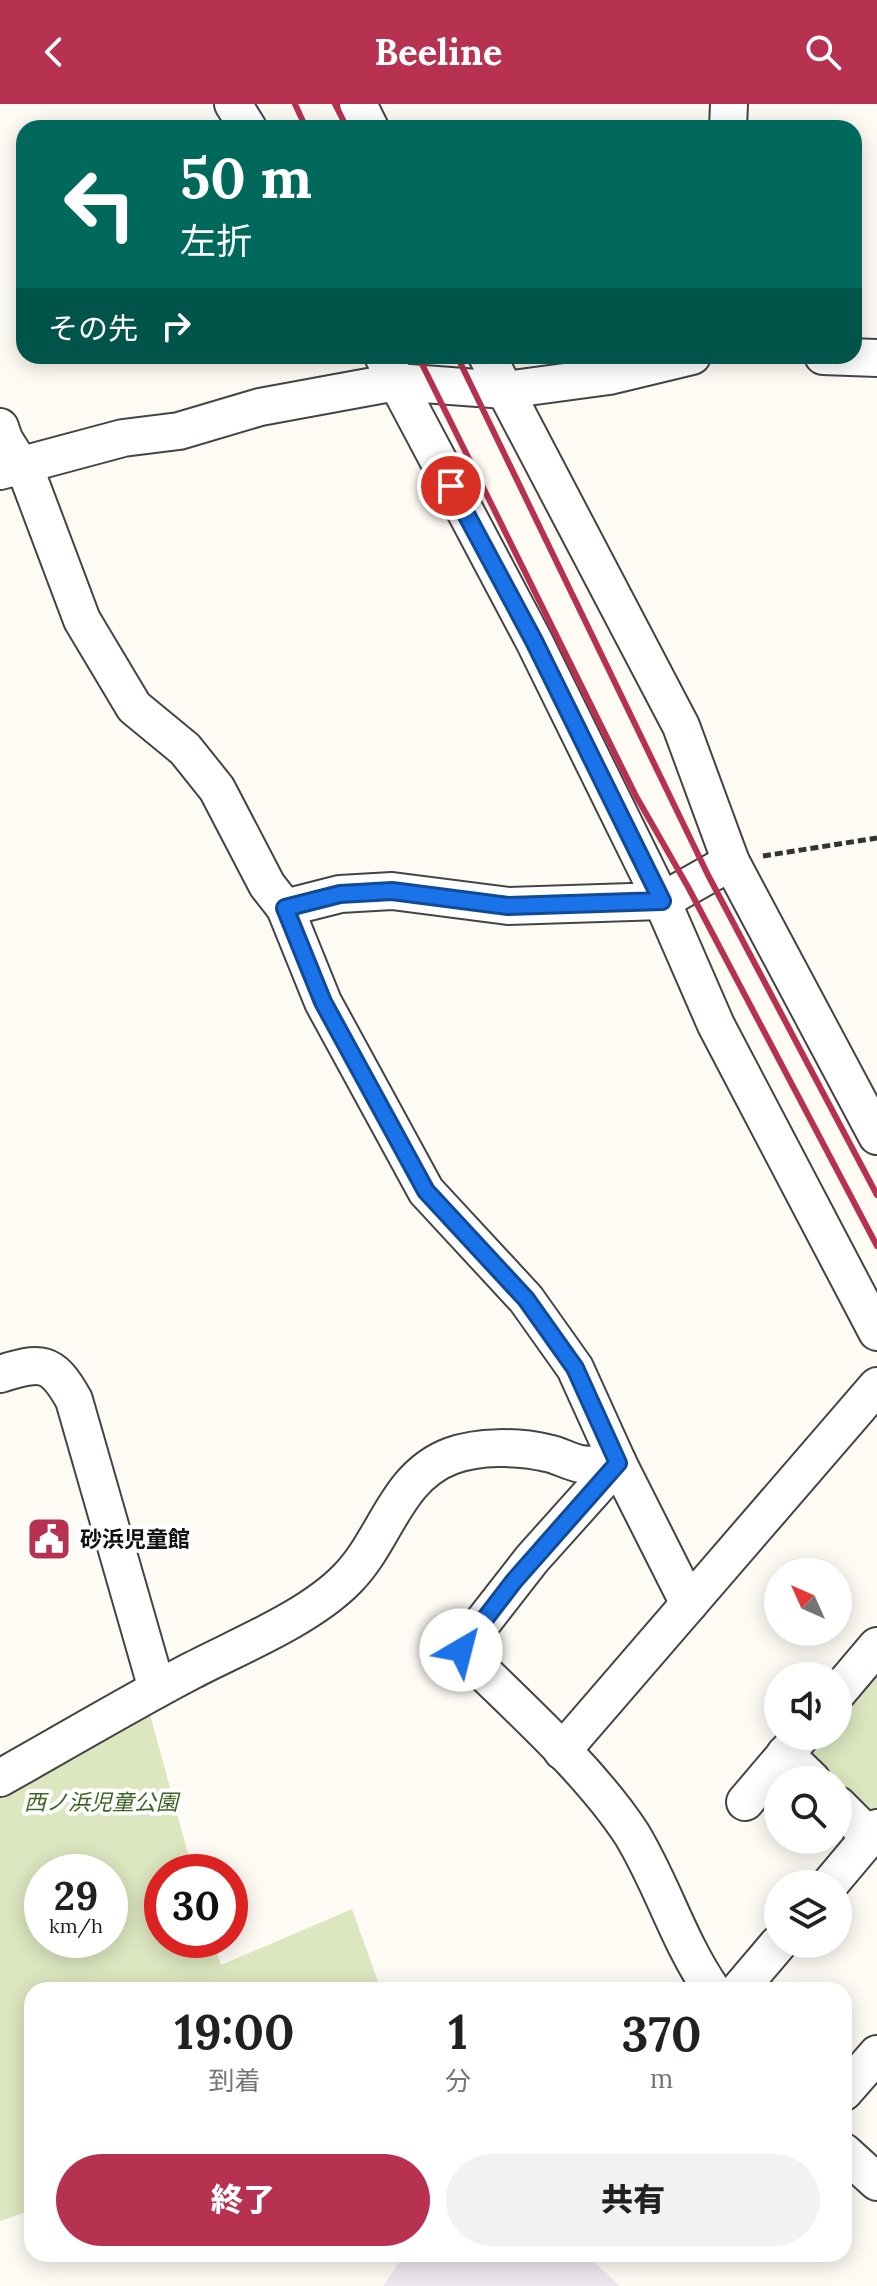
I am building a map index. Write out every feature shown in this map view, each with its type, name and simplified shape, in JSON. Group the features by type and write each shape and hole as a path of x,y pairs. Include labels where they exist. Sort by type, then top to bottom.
{"street":[{"path":"491,364 681,726 731,862 877,1136"},
{"path":"11,468 123,438 179,431 389,369 505,390 609,376 659,364"},
{"path":"389,369 534,641 662,901 716,1025 877,1332"},
{"path":"0,427 11,468 44,517 82,620 134,707 185,749 217,789 267,885 285,908 323,1002 426,1191 526,1299 575,1368 618,1463 689,1604"},
{"path":"285,908 340,894 392,891 508,906 662,901 731,862"},
{"path":"0,1374 30,1364 44,1365 54,1370 74,1400 157,1689"},
{"path":"562,1751 877,1386"},
{"path":"0,1778 157,1689 306,1610 333,1592 350,1577 412,1481 429,1466 464,1452 485,1449 546,1452 590,1465 618,1463"},
{"path":"618,1463 514,1581 461,1650 562,1751 610,1806 646,1860 676,1928 707,1982"},
{"path":"852,1675 877,1646"},
{"path":"745,1802 789,1750"},
{"path":"842,1870 874,1832 852,1816"},
{"path":"746,1982 766,1958"},
{"path":"852,2083 877,2054"},
{"path":"852,2159 877,2182"}],"path":[{"path":"731,862 877,838"}],"shaded area":[{"path":"400,2262 594,2262 620,2286 383,2286"}],"green space":[{"path":"877,1652 877,1810 870,1818 852,1800 852,1766 818,1766 802,1750 852,1750 852,1681"},
{"name":"西ノ浜児童公園","path":"145,1696 188,1854 144,1854 144,1958 219,1958 221,1965 237,1958 248,1958 248,1953 352,1909 378,1982 24,1982 24,2213 0,2221 0,1779"}],"railway":[{"path":"295,104 302,120"},
{"path":"335,104 343,120"},
{"path":"422,364 636,796 688,887 877,1246"},
{"path":"461,364 708,875 877,1195"}],"place":[{"name":"砂浜児童館","path":"49,1539"}],"route":[{"path":"451,486 534,641 662,901 508,906 392,891 340,894 285,908 323,1002 426,1191 526,1299 575,1368 618,1463 514,1581 461,1650"}]}
